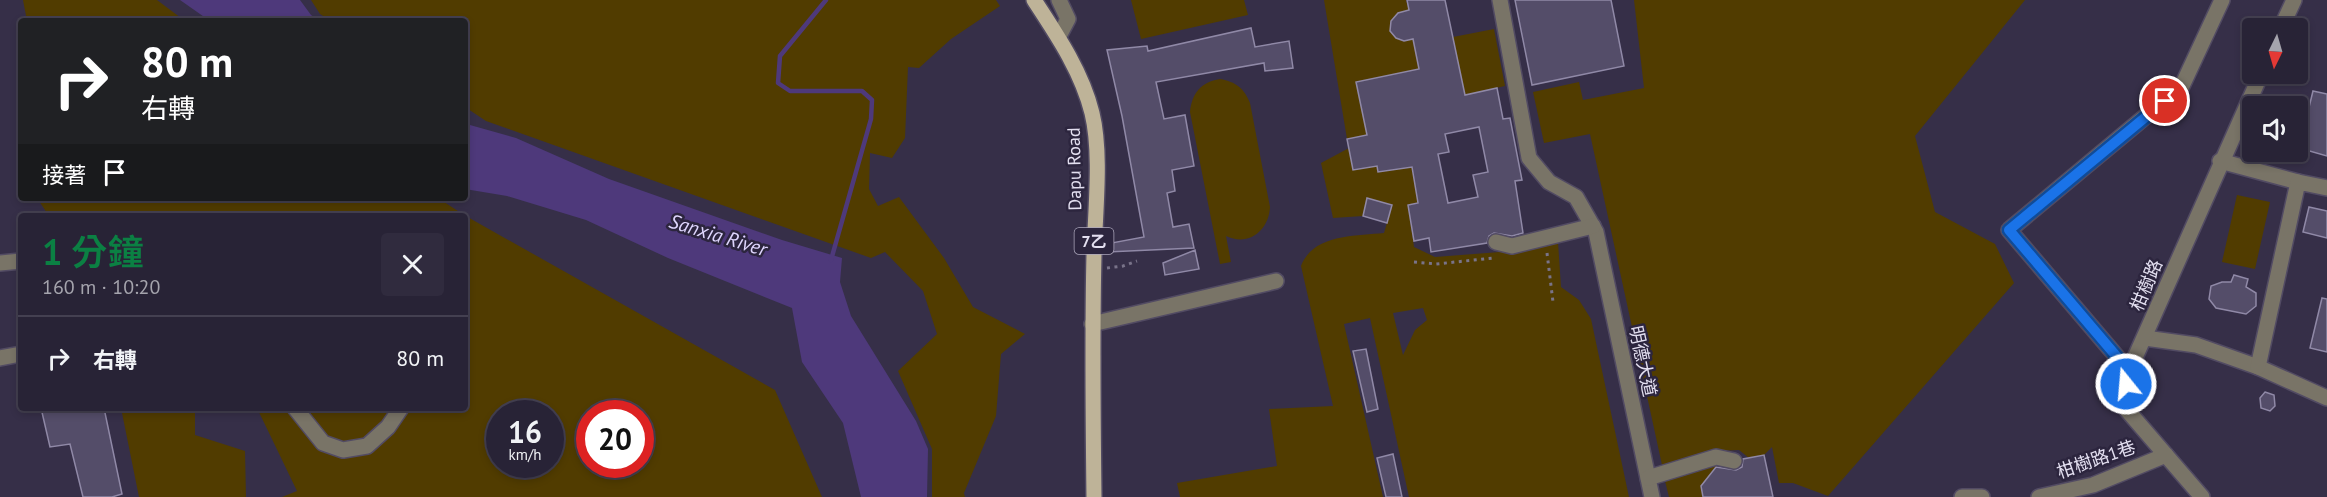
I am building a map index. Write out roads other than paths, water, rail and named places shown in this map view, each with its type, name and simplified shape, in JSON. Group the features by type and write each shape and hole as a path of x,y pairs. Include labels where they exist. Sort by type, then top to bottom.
{"main road":[{"name":"Dapu Road","path":"1034,0 1059,36 1077,72 1093,114 1097,156 1092,324 1094,497"}],"lane":[{"path":"1059,0 1068,19 1059,36"},
{"path":"2129,371 2009,230 2182,86 2222,0"},
{"path":"2286,18 2295,0"},
{"name":"明德大道","path":"1498,8 1529,158 1549,182 1576,197 1594,229 1652,497"},
{"name":"柑樹路","path":"2202,497 2127,410 2125,385 2220,161 2256,84"},
{"path":"2220,161 2327,188"},
{"path":"2258,367 2298,182"},
{"path":"1496,242 1512,246 1594,229"},
{"path":"0,263 18,261"},
{"path":"1092,324 1276,281"},
{"path":"2145,338 2196,345 2258,367 2327,398"},
{"path":"0,358 18,355"},
{"path":"297,411 323,444 343,450 367,446 388,427 399,411"},
{"name":"柑樹路1巷","path":"2039,497 2093,485 2166,455"},
{"path":"1648,478 1716,457 1734,461"},
{"path":"1962,497 1982,497"}],"water":[{"path":"180,0 300,0 316,18 206,18"},
{"name":"Sanxia River","path":"468,123 516,138 609,179 782,240 842,258 840,282 851,316 916,421 928,449 927,497 861,497 843,423 802,362 792,308 668,258 586,220 507,196 468,190"}],"waterway":[{"path":"826,0 780,56 778,83 790,91 862,91 872,100 871,119 831,260"}]}
